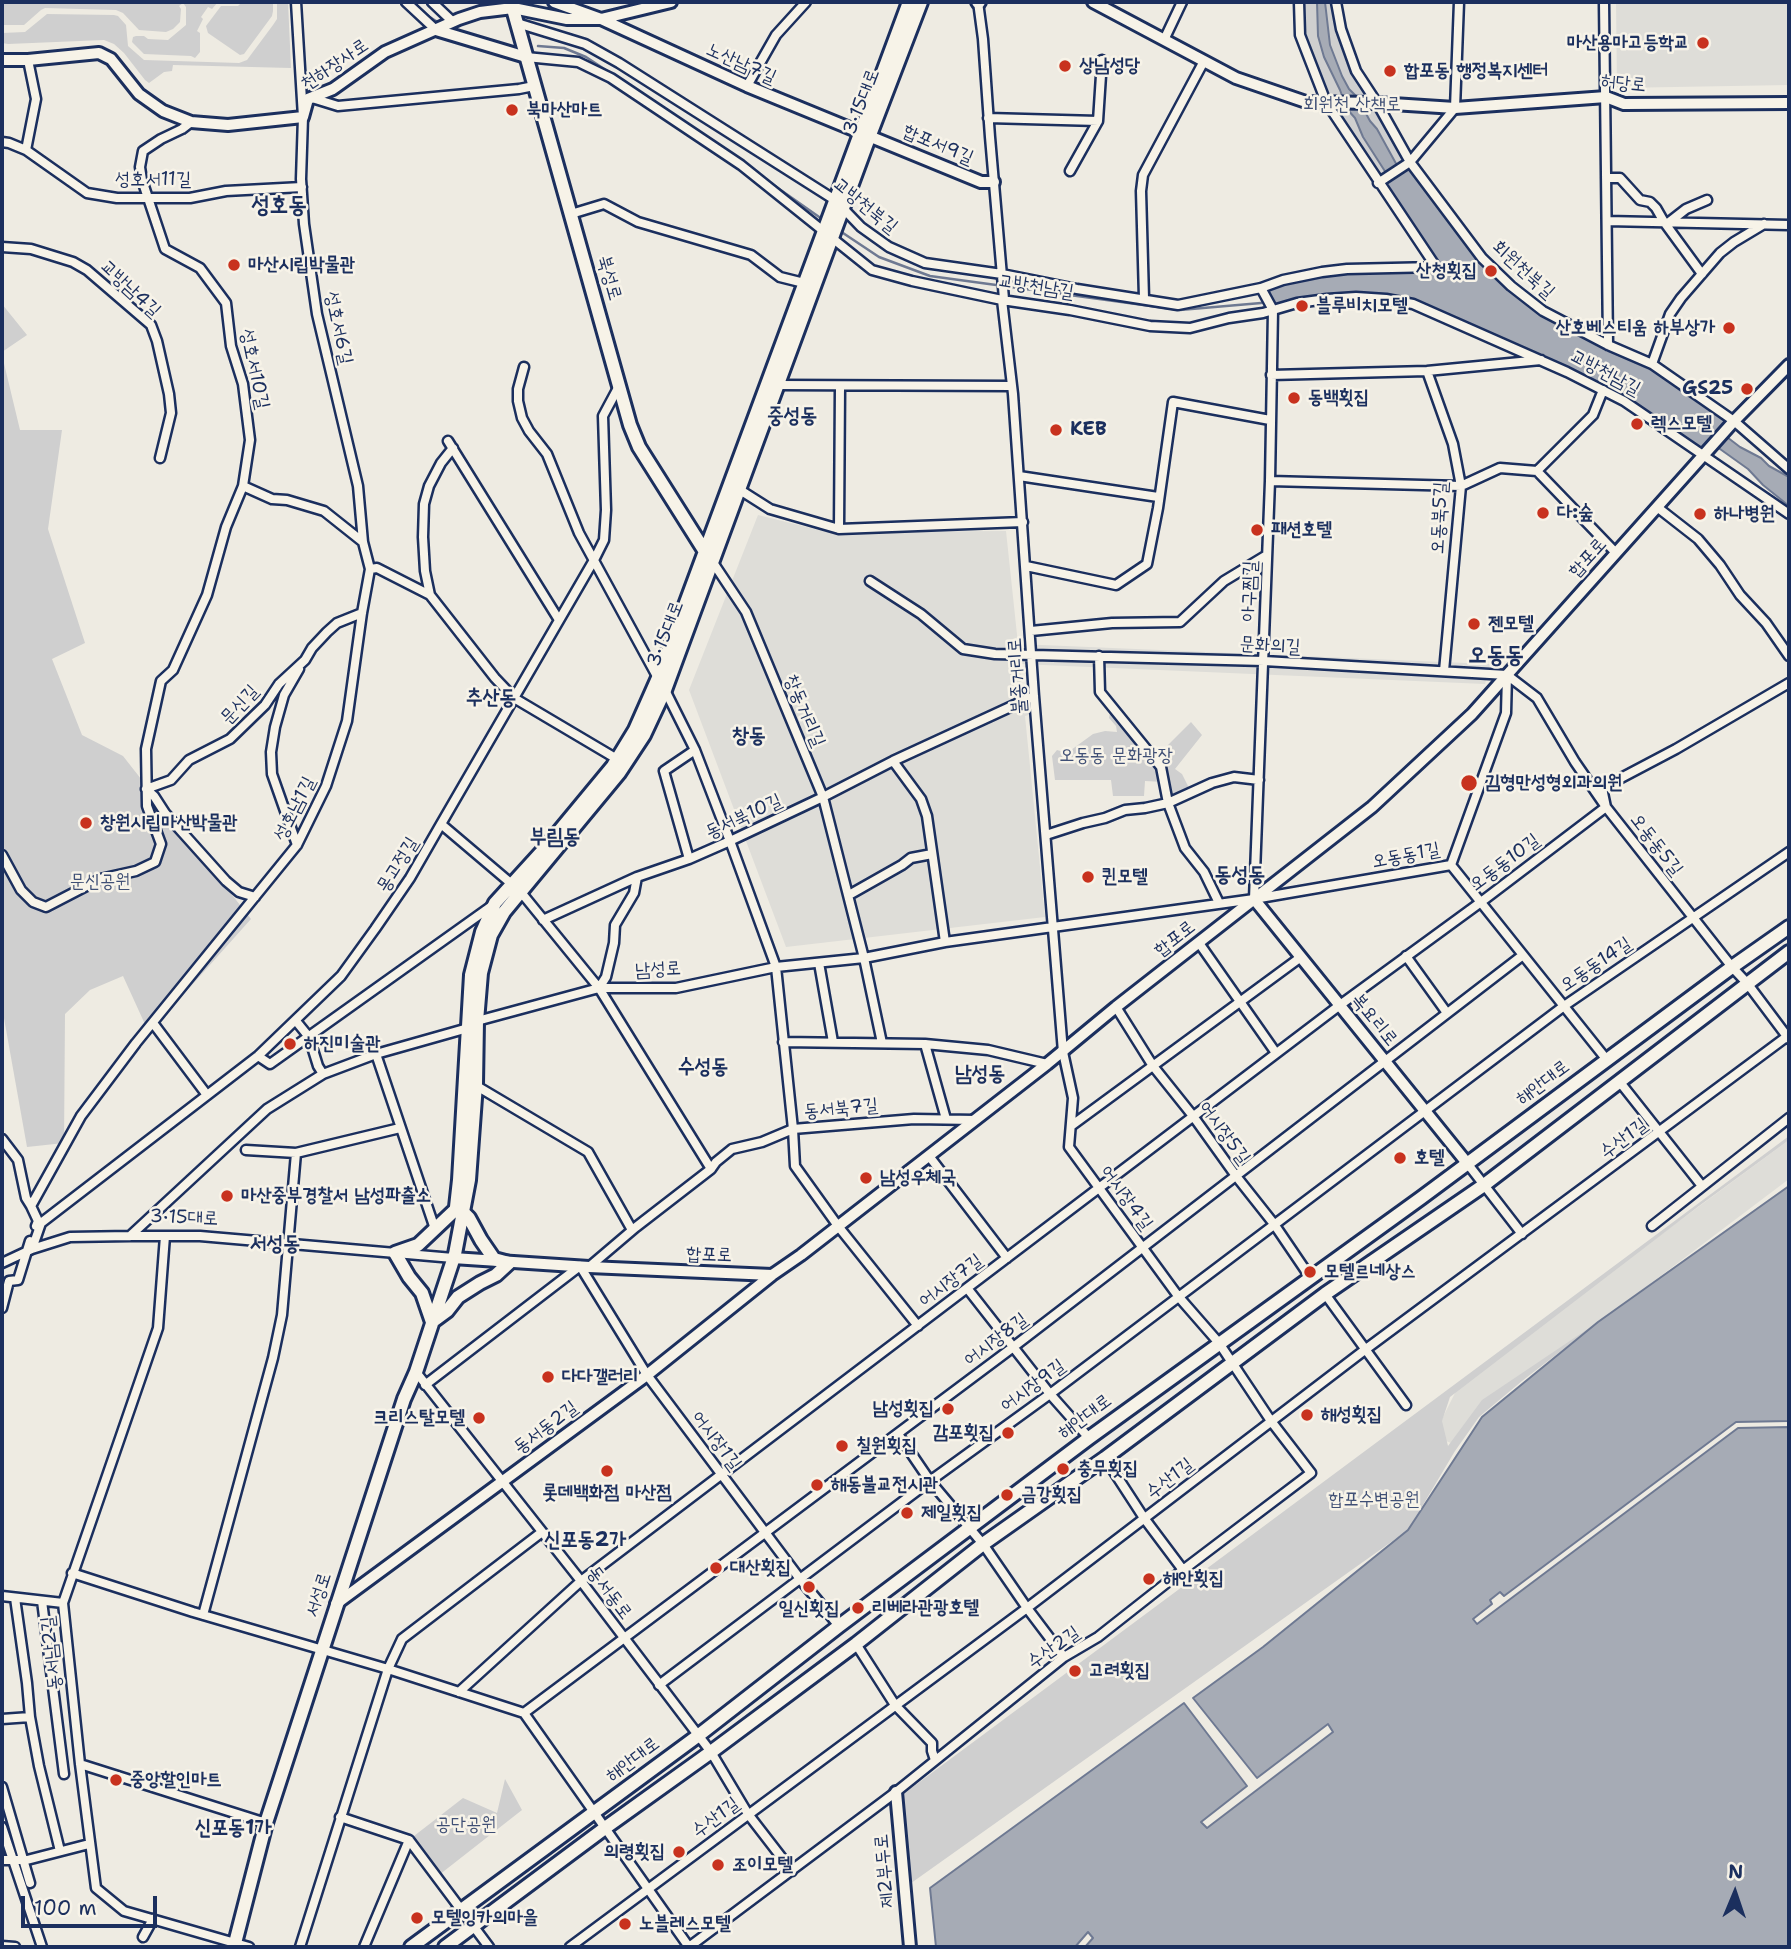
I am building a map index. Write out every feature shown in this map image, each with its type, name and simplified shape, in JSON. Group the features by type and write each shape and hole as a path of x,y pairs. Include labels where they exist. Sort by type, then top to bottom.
{"main road":[{"path":"456,21 487,2"},
{"name":"노산남7길","path":"554,2 601,19 747,86 865,134"},
{"name":"천하장사로","path":"2,60 99,53 111,59 139,94 163,111 191,122 228,125 303,117 308,99 333,89 385,52 480,12 512,5 566,19 601,19 671,2"},
{"name":"3·15대로","path":"453,1258 459,1211 469,1180 473,1025 471,975 482,932 495,904 553,855 619,774 644,735 665,690 778,385 909,2"},
{"name":"3·15대로","path":"865,134 921,2"},
{"path":"1093,2 1236,78 1306,102 1325,102"},
{"name":"북성로","path":"512,5 618,388 639,447 704,550"},
{"name":"교방천남길","path":"436,30 526,57"},
{"name":"허당로","path":"1325,102 1455,108 1606,97 1624,104 1789,103"},
{"name":"합포서9길","path":"865,134 981,182 994,182"},
{"name":"3·15대로","path":"473,1025 481,973 491,935 516,887 617,760 635,730 658,678 804,283 828,235"},
{"name":"합포로","path":"453,1258 772,1275 1063,1052 1116,1007 1372,807 1472,714 1703,455 1789,365"},
{"name":"복요리로","path":"1254,899 1467,1163"},
{"name":"해안대로","path":"411,1947 699,1735 1089,1438 1789,927"},
{"name":"해안대로","path":"445,1947 856,1644 984,1544 1105,1458 1325,1294 1484,1185 1789,952"},
{"path":"459,1211 469,1218 494,1258 509,1263 496,1275 458,1297 447,1311 432,1322 422,1293 408,1277 396,1253 418,1245 459,1211"},
{"name":"서성로","path":"234,1945 266,1823 321,1650 453,1258"},
{"name":"동서동2길","path":"336,1604 647,1375 772,1275"},
{"name":"제2부두로","path":"896,1792 910,1947"}],"street":[{"name":"성호서6길","path":"296,2 303,117 304,219 317,314 358,486 363,542 370,569"},
{"name":"교방천남길","path":"406,2 436,30"},
{"path":"432,2 456,21"},
{"path":"747,86 776,35 806,2"},
{"path":"978,2 1002,276"},
{"path":"1164,40 1182,2"},
{"path":"1299,2 1300,35 1325,102 1378,183 1410,162 1455,108 1459,2"},
{"name":"회원천북길","path":"1336,2 1340,29 1356,71 1374,103 1410,162 1482,258 1511,286 1543,311 1608,345 1652,364 1734,421 1789,469"},
{"path":"1604,2 1608,345"},
{"name":"교방천북길","path":"517,23 585,44 619,63 839,205 889,247 925,263 1178,305 1337,270 1436,267 1378,183"},
{"name":"교방천남길","path":"526,57 578,62 611,78 741,165 873,270 912,281 1150,326 1190,328 1297,303 1356,297 1413,304 1604,390 1759,491 1789,514"},
{"path":"26,150 36,99 28,60"},
{"path":"1070,171 1098,121 1102,60"},
{"path":"1144,298 1141,191 1143,175 1204,61"},
{"path":"312,98 338,106 534,86"},
{"path":"988,118 1098,121"},
{"name":"성호서10길","path":"146,789 146,749 161,681 173,670 207,595 226,527 243,486 250,440 243,384 231,346 226,303 200,268 165,249 140,167 143,151 191,122"},
{"name":"성호서11길","path":"2,142 26,150 87,192 117,198 190,198 226,191 302,187"},
{"path":"1606,178 1620,178 1640,200 1650,202 1702,274"},
{"path":"1666,223 1686,209 1707,200"},
{"path":"571,214 604,204 638,222 751,256 780,277 804,283"},
{"path":"1606,221 1789,225"},
{"path":"1652,364 1670,314 1702,274 1720,253 1764,224"},
{"name":"교방남4길","path":"2,247 31,249 73,262 88,270 150,325 157,341 171,413 160,458"},
{"name":"불종거리로","path":"1002,276 1063,1052"},
{"name":"아구찜길","path":"1254,899 1270,481 1273,310 1261,288"},
{"path":"1272,375 1427,371 1541,360"},
{"path":"524,367 518,389 522,418 547,454 579,533 658,678"},
{"name":"오동북5길","path":"1427,371 1453,444 1461,486 1444,671"},
{"path":"778,385 1012,386"},
{"path":"839,529 840,387"},
{"name":"몽고정길","path":"29,1250 41,1223 258,1056 296,1021 341,976 410,878 604,540 606,510 603,416 618,388"},
{"path":"1537,471 1594,415 1604,390"},
{"path":"1026,566 1116,585 1147,564 1173,402 1270,421"},
{"path":"430,595 425,571 424,504 429,486 450,444 559,620"},
{"path":"1270,481 1461,486 1500,468 1537,471 1616,553"},
{"path":"1019,476 1158,497"},
{"path":"243,486 271,499 287,500 324,511 363,542"},
{"path":"740,490 770,509 839,529 1023,522"},
{"path":"1657,507 1698,539 1740,595 1766,623 1789,656"},
{"name":"창동거리길","path":"704,550 746,612 823,797 849,895 882,1043"},
{"path":"1031,631 1112,623 1180,622 1224,581 1266,555"},
{"path":"362,613 370,569 377,568 430,595 514,698 617,760"},
{"name":"문화의길","path":"870,581 921,614 963,649 995,654 1264,661 1507,675"},
{"name":"문신길","path":"146,789 171,780 189,760 230,739 265,705 279,684 305,660 312,648 337,623 362,613"},
{"name":"성호남1길","path":"31,1206 81,1116 297,845 326,786 347,721 362,613"},
{"path":"1099,656 1100,692 1161,767 1168,803 1185,848 1204,872 1219,902"},
{"path":"297,845 272,774 271,752 284,695 305,660"},
{"name":"오동동5길","path":"1507,675 1536,698 1574,762 1606,807 1789,1037"},
{"name":"오동동1길","path":"1254,899 1451,865 1506,713 1507,675"},
{"path":"1606,807 1602,788 1676,749 1789,683"},
{"path":"665,690 695,750 776,967 795,1166 838,1226 918,1325"},
{"name":"동서북10길","path":"543,920 637,877 730,841 1034,696"},
{"path":"689,859 664,771 695,750"},
{"path":"893,761 921,799 927,816 945,942"},
{"path":"1046,835 1125,810 1168,803 1234,776 1259,780"},
{"path":"2,855 21,890 33,902 46,907 100,878 136,871 155,862 162,844 147,806 146,789"},
{"path":"146,789 226,881 239,891 254,897"},
{"name":"오동동10길","path":"1340,1005 1606,807"},
{"path":"441,824 516,887 599,988 711,1169"},
{"name":"오동동14길","path":"1424,1110 1564,1006 1789,852"},
{"path":"849,895 911,858 932,854"},
{"path":"1451,865 1606,1060"},
{"path":"599,988 606,977 615,925 634,893 637,877"},
{"name":"남성로","path":"130,1236 267,1109 323,1074 376,1054 599,988 676,988 776,967 864,958 945,942 1254,899"},
{"path":"258,1056 270,1064 495,904"},
{"path":"1199,943 1276,1053"},
{"name":"어시장8길","path":"524,1713 1012,1348 1523,955"},
{"path":"1406,956 1447,1013"},
{"path":"1071,1126 1301,957"},
{"path":"819,962 833,1042"},
{"name":"어시장7길","path":"459,1692 581,1581 1340,1005"},
{"name":"어시장5길","path":"1116,1007 1153,1066 1274,1224 1310,1277"},
{"path":"296,1021 309,1037 323,1074"},
{"path":"153,1023 207,1095"},
{"name":"수산1길","path":"569,1947 1027,1608 1366,1349 1789,1037"},
{"path":"783,1042 925,1044 988,1050 1047,1064"},
{"path":"925,1044 946,1119"},
{"name":"어시장4길","path":"1063,1052 1073,1098 1069,1147 1178,1296 1219,1343"},
{"path":"376,1054 435,1229"},
{"path":"1619,1081 1702,1186"},
{"path":"470,1083 588,1152 632,1230"},
{"name":"어시장9길","path":"659,1685 1050,1394 1424,1110"},
{"path":"1651,1226 1789,1118"},
{"name":"동서북7길","path":"425,1385 584,1267 711,1169 732,1149 762,1142 793,1129 914,1119 975,1120"},
{"path":"246,1150 296,1153 400,1128"},
{"path":"2,1139 18,1160 26,1198 38,1221 18,1280 9,1281 2,1308"},
{"path":"203,1615 273,1358 282,1315 296,1153"},
{"path":"929,1156 1007,1258"},
{"path":"1467,1163 1522,1234"},
{"name":"3·15대로","path":"2,1263 29,1250 69,1237 130,1236 200,1236 453,1258"},
{"name":"동서남2길","path":"166,1236 158,1328 63,1604 89,1844 96,1888 124,1910 234,1945 249,1947"},
{"name":"어시장1길","path":"584,1267 647,1375 800,1579 839,1626"},
{"path":"967,1289 1012,1348 1089,1438"},
{"path":"1325,1294 1406,1405"},
{"name":"수산2길","path":"689,1947 896,1792 1064,1657 1098,1637 1311,1473 1271,1421 1219,1343"},
{"name":"동서동로","path":"416,1372 699,1735 748,1814 792,1871"},
{"path":"898,1434 930,1481 984,1544 1064,1657"},
{"path":"1105,1458 1144,1518 1183,1570"},
{"path":"300,1947 380,1693 402,1639 542,1532"},
{"path":"72,1573 524,1713 689,1947"},
{"path":"2,1596 63,1604"},
{"path":"15,1598 30,1717 60,1851"},
{"path":"42,1601 64,1774"},
{"path":"856,1644 895,1705 932,1743 935,1760"},
{"path":"2,1719 30,1717"},
{"path":"80,1764 266,1823"},
{"path":"2,1787 18,1860 42,1947"},
{"path":"340,1817 409,1840 489,1947"},
{"path":"2,1827 30,1883"},
{"path":"364,1947 409,1840"},
{"path":"2,1860 18,1860 89,1844"},
{"path":"144,1937 153,1919"},
{"path":"2,1946 15,1947"}],"shaded area":[{"name":"회원천 산책로","path":"1317,2 1325,2 1330,45 1342,76 1377,129 1399,169 1410,162 1477,252 1543,311 1652,364 1734,421 1723,434 1789,477 1789,506 1748,469 1713,444 1703,455 1624,401 1413,304 1356,297 1273,310 1261,288 1326,271 1435,267 1378,183 1388,176 1363,137 1355,118 1347,109 1324,57 1318,36"},
{"name":"마산용마고등학교","path":"1616,2 1789,2 1789,85 1617,88"},
{"path":"758,515 827,532 1006,531 1018,644 1490,664 1485,684 1020,664 1022,690 1030,683 1032,714 1025,716 1045,917 786,947 689,690"},
{"path":"1789,1140 1789,1179 1479,1413 1456,1445 1441,1439 1442,1419 1456,1391 1491,1360"},
{"path":"1789,1186 1789,1421 1736,1422 1504,1596 1500,1592 1490,1600 1492,1604 1473,1619 1477,1624 1738,1428 1789,1427 1789,1947 1085,1947 1093,1938 1088,1932 1075,1947 936,1947 930,1888 1184,1703 1247,1786 1201,1822 1207,1828 1333,1732 1328,1724 1257,1778 1193,1698 1263,1647 1408,1530 1482,1417 1598,1322"}],"green space":[{"path":"2,2 218,2 212,9 208,7 201,17 203,19 197,31 200,33 200,52 195,58 144,54 132,42 136,36 168,40 186,25 186,7 183,3 179,6 180,22 166,32 139,30 123,13 116,10 45,8 24,25 2,25"},
{"path":"242,2 273,2 273,11 244,54 240,55 208,33 206,26 221,6 238,6"},
{"path":"277,2 288,2 291,68 173,65 172,71 164,72 149,83 124,53 104,40 2,43 2,33 25,32 47,14 114,15 126,25 128,46 144,60 239,63 247,60 277,19"},
{"name":"회원천 산책로","path":"1299,2 1336,2 1356,71 1410,162 1378,183 1326,102 1300,35"},
{"path":"2,304 27,335 2,352"},
{"name":"문신공원","path":"2,355 20,430 62,430 48,529 85,643 52,659 82,735 123,756 251,919 149,1033 123,976 90,990 65,1014 64,1143 27,1147 2,1007"},
{"name":"오동동 문화광장","path":"1115,712 1140,747 1148,745 1162,751 1191,722 1202,735 1175,769 1182,774 1190,790 1171,799 1164,782 1145,781 1144,796 1113,796 1111,780 1055,780 1052,756 1057,750 1067,753 1093,734 1117,732 1116,726 1109,718 1110,713"},
{"name":"합포수변공원","path":"1789,1136 1789,1140 1450,1397 1442,1421 1448,1446 1482,1400 1598,1322 1479,1417 1455,1451 1408,1530 907,1886 902,1795"},
{"name":"공단공원","path":"505,1779 522,1810 439,1875 414,1836 463,1798 497,1813"}],"waterway":[{"path":"413,2 436,21"},
{"path":"538,46 564,48 586,57 650,99"},
{"path":"765,179 822,219"},
{"path":"840,231 879,257 930,276 1180,310 1261,303"}],"place":[{"name":"마산용마고등학교","path":"1703,43"},
{"name":"상남성당","path":"1065,66"},
{"name":"합포동 행정복지센터","path":"1390,71"},
{"name":"북마산마트","path":"512,110"},
{"name":"마산시립박물관","path":"234,265"},
{"name":"산청횟집","path":"1491,271"},
{"name":"블루비치모텔","path":"1302,306"},
{"name":"산호베스티움 하부상가","path":"1729,328"},
{"name":"GS25","path":"1747,389"},
{"name":"동백횟집","path":"1294,398"},
{"name":"렉스모텔","path":"1637,424"},
{"name":"KEB","path":"1056,430"},
{"name":"다:숲","path":"1543,513"},
{"name":"하나병원","path":"1700,514"},
{"name":"패션호텔","path":"1257,530"},
{"name":"젠모텔","path":"1474,624"},
{"name":"김형만성형외과의원","path":"1469,783"},
{"name":"창원시립마산박물관","path":"86,823"},
{"name":"퀸모텔","path":"1088,877"},
{"name":"하진미술관","path":"290,1044"},
{"name":"호텔","path":"1400,1158"},
{"name":"남성우체국","path":"866,1178"},
{"name":"마산중부경찰서 남성파출소","path":"227,1196"},
{"name":"모텔르네상스","path":"1310,1272"},
{"name":"다다갤러리","path":"548,1377"},
{"name":"남성횟집","path":"948,1409"},
{"name":"해성횟집","path":"1307,1415"},
{"name":"크리스탈모텔","path":"479,1418"},
{"name":"감포횟집","path":"1008,1433"},
{"name":"칠원횟집","path":"842,1446"},
{"name":"충무횟집","path":"1063,1469"},
{"name":"롯데백화점 마산점","path":"607,1471"},
{"name":"해동불교전시관","path":"817,1485"},
{"name":"금강횟집","path":"1007,1495"},
{"name":"제일횟집","path":"907,1513"},
{"name":"대산횟집","path":"716,1568"},
{"name":"해안횟집","path":"1149,1579"},
{"name":"일신횟집","path":"809,1587"},
{"name":"리베라관광호텔","path":"858,1608"},
{"name":"고려횟집","path":"1075,1671"},
{"name":"중앙할인마트","path":"116,1780"},
{"name":"의령횟집","path":"679,1852"},
{"name":"조이모텔","path":"718,1865"},
{"name":"모텔잉카의마을","path":"417,1918"},
{"name":"노블레스모텔","path":"625,1924"}],"district":[{"name":"성호동","path":"279,206"},
{"name":"중성동","path":"792,417"},
{"name":"오동동","path":"1496,656"},
{"name":"추산동","path":"491,699"},
{"name":"창동","path":"749,737"},
{"name":"부림동","path":"555,838"},
{"name":"동성동","path":"1240,876"},
{"name":"수성동","path":"703,1068"},
{"name":"남성동","path":"980,1075"},
{"name":"서성동","path":"275,1245"},
{"name":"신포동2가","path":"585,1541"},
{"name":"신포동1가","path":"233,1829"}]}
